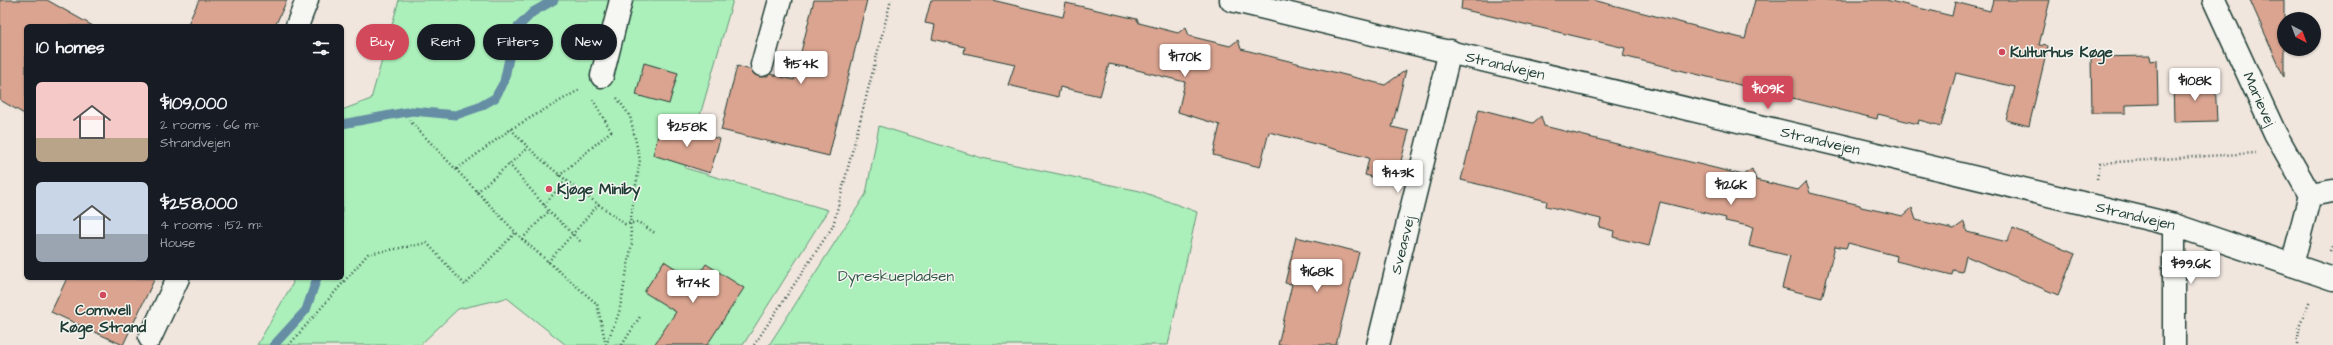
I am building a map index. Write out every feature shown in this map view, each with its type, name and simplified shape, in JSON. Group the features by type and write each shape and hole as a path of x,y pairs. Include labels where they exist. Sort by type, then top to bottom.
{"street":[{"path":"298,24 307,0"},
{"path":"593,81 621,0"},
{"path":"762,65 780,0"},
{"name":"Strandvejen","path":"1231,0 1281,6 1450,51 2174,225 2327,277"},
{"name":"Marievej","path":"2214,0 2253,87 2284,151 2310,195"},
{"name":"Sveasvej","path":"1378,345 1450,51"},
{"path":"2292,265 2310,195 2333,191"},
{"path":"2174,225 2174,345"},
{"path":"150,338 177,280"}],"path":[{"path":"754,345 833,226 891,0"},
{"path":"457,169 511,129 593,81"},
{"path":"559,176 611,131 593,81"},
{"path":"593,81 630,116 640,160 630,223 632,243 619,313 606,345"},
{"path":"409,120 522,238 597,304 606,345"},
{"path":"511,129 528,148 565,181 625,224 638,222 655,233"},
{"path":"477,192 528,148"},
{"path":"2091,206 2100,162 2284,151"},
{"path":"509,164 549,212 581,242"},
{"path":"544,205 565,181"},
{"path":"548,262 599,204"},
{"path":"522,238 549,212"},
{"path":"289,345 368,254 427,243 465,285 516,232"},
{"path":"2297,345 2300,325 2327,277"},
{"path":"622,345 641,315"}],"green space":[{"name":"Kjøge Miniby","path":"399,0 733,0 685,168 828,210 743,345 566,345 507,298 458,309 420,345 257,345 293,283 292,280 344,280 344,109 371,99 382,60 409,60 409,24 392,24"},
{"name":"Dyreskuepladsen","path":"879,126 982,158 1140,191 1197,212 1168,345 769,345 866,194"}],"building":[{"path":"0,0 47,0 89,24 24,24 24,114 0,100"},
{"path":"199,0 287,0 276,24 188,24"},
{"path":"814,0 867,0 829,156 721,130 737,66 751,70 759,77 770,74 794,80"},
{"path":"931,0 992,0 1063,17 1066,3 1137,19 1139,23 1178,33 1186,27 1189,36 1230,46 1238,40 1241,49 1385,85 1406,70 1392,127 1409,131 1395,183 1365,175 1369,158 1269,132 1260,167 1213,155 1220,125 1178,112 1185,82 1109,64 1100,96 1060,87 1058,97 1008,85 1015,64 964,53 965,47 932,39 935,25 925,23"},
{"path":"1462,0 1593,0 1745,39 1755,0 1886,0 1952,16 1955,2 1990,11 1993,0 2050,0 2039,45 2048,46 2029,126 2006,120 2015,87 1956,73 1941,126 1919,120 1918,124 1878,114 1877,119 1623,56 1625,48 1461,9"},
{"path":"2250,0 2284,0 2284,12 2277,12 2277,56 2284,56 2284,77"},
{"path":"2150,56 2151,61 2157,60 2158,104 2126,105 2126,113 2092,113 2091,57"},
{"path":"644,63 678,73 669,104 636,95"},
{"path":"2215,81 2217,121 2174,122 2173,82"},
{"path":"1479,109 1533,123 1541,116 1544,126 1743,175 1752,169 1756,180 1798,190 1806,182 1810,193 1860,205 1861,207 1903,216 1912,208 1916,220 1954,229 1964,222 1967,232 2007,242 2013,228 2075,254 2058,295 1966,256 1962,272 1953,270 1952,275 1896,261 1897,256 1848,243 1846,248 1835,246 1822,298 1782,288 1790,256 1749,246 1753,227 1725,221 1726,218 1660,202 1649,246 1613,237 1614,231 1599,227 1601,219 1546,206 1547,201 1461,180"},
{"path":"661,124 720,139 710,173 653,155"},
{"path":"1296,237 1359,252 1336,345 1278,345 1292,284 1285,283"},
{"path":"664,261 695,281 706,264 744,288 707,345 654,345 676,312 644,292"},
{"name":"Comwell Køge Strand","path":"66,280 154,280 123,345 51,312"}],"waterway":[{"path":"344,124 412,111 456,115 479,107 495,98 504,82 515,30 533,12 554,0"},
{"path":"274,345 306,310 316,280"}],"place":[{"name":"Kulturhus Køge","path":"2002,52"},
{"name":"Kjøge Miniby","path":"549,189"},
{"name":"Comwell Køge Strand","path":"103,295"}]}
